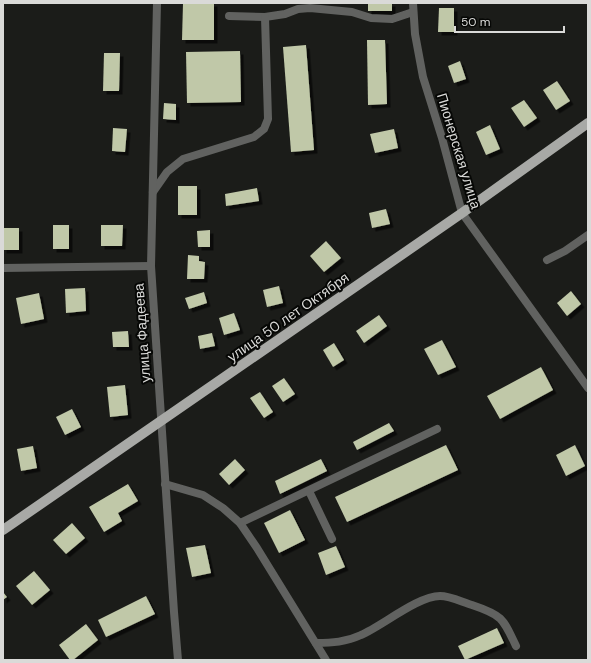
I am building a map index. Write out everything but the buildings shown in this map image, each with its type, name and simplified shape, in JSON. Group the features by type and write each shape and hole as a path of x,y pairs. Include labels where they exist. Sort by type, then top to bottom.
{"main road":[{"name":"улица 50 лет Октября","path":"3,530 462,214 588,123"}],"street":[{"name":"улица Фадеева","path":"157,3 151,266 178,660"},
{"path":"229,16 265,17 285,14 298,9 310,8 352,12 381,19 392,19 413,7"},
{"name":"Пионерская улица","path":"413,7 415,34 423,77 442,138 462,214 588,388"},
{"path":"153,192 167,172 184,159 254,137 264,129 268,119 265,17"},
{"path":"547,260 565,251 588,235"},
{"path":"3,268 151,266"},
{"path":"240,523 437,429"},
{"path":"165,484 203,495 224,508 240,523 326,660"},
{"path":"308,491 332,539"},
{"path":"316,643 350,640 362,635 423,600 440,596 497,614 504,621 516,646"}]}
